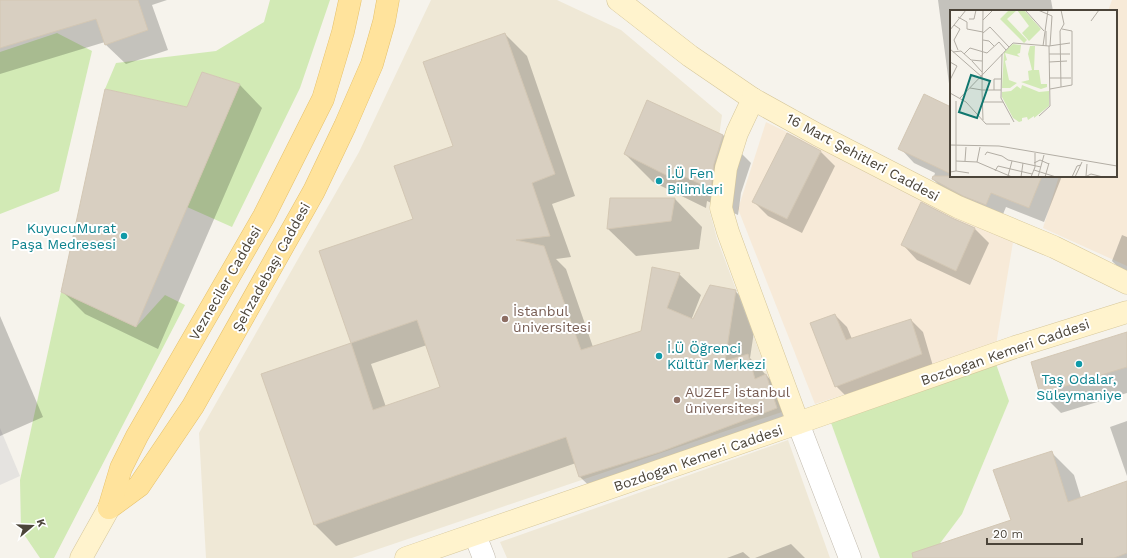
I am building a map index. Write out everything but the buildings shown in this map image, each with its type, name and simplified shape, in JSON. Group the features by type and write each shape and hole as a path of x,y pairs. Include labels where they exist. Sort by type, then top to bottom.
{"main road":[{"name":"Vezneciler Caddesi","path":"81,558 109,508 121,468 137,436 264,216 323,99 345,26 350,0"},
{"name":"Şehzadebaşı Caddesi","path":"109,508 139,486 193,406 314,192 346,126 372,64 384,22 388,0"},
{"name":"16 Mart Şehitleri Caddesi","path":"618,0 690,56 753,99 818,135 958,207 1054,247 1127,283"},
{"path":"753,99 736,133 726,168 721,208 728,232 798,423"},
{"name":"Bozdogan Kemeri Caddesi","path":"406,558 1015,347 1127,312"}],"street":[{"path":"798,423 850,558"},
{"path":"475,535 484,558"}],"shaded area":[{"name":"İstanbul üniversitesi","path":"431,0 557,0 621,30 722,115 709,209 717,239 782,412 352,558 206,558 199,433 359,152"},
{"path":"1112,0 1127,0 1127,266 1043,228 1059,177 1117,177 1117,10 1108,10"},
{"path":"766,122 1013,242 996,345 815,404 738,209"},
{"path":"0,428 20,476 0,485"},
{"path":"788,440 830,558 507,558 500,542"}],"green space":[{"path":"270,0 330,0 300,88 232,227 187,207 240,84 202,72 187,107 105,89 116,63 216,51 264,22"},
{"path":"57,33 92,51 59,191 0,214 0,52"},
{"path":"61,292 136,327 165,295 185,305 54,558 40,558 21,530 20,480"},
{"path":"995,361 1009,401 962,514 929,558 880,558 830,420"}],"place":[{"name":"İ.Ü Fen Bilimleri","path":"659,181"},
{"name":"KuyucuMurat Paşa Medresesi","path":"124,236"},
{"name":"İstanbul üniversitesi","path":"505,319"},
{"name":"İ.Ü Öğrenci Kültür Merkezi","path":"659,356"},
{"name":"Taş Odalar, Süleymaniye","path":"1079,364"},
{"name":"AUZEF İstanbul üniversitesi","path":"677,400"}]}
